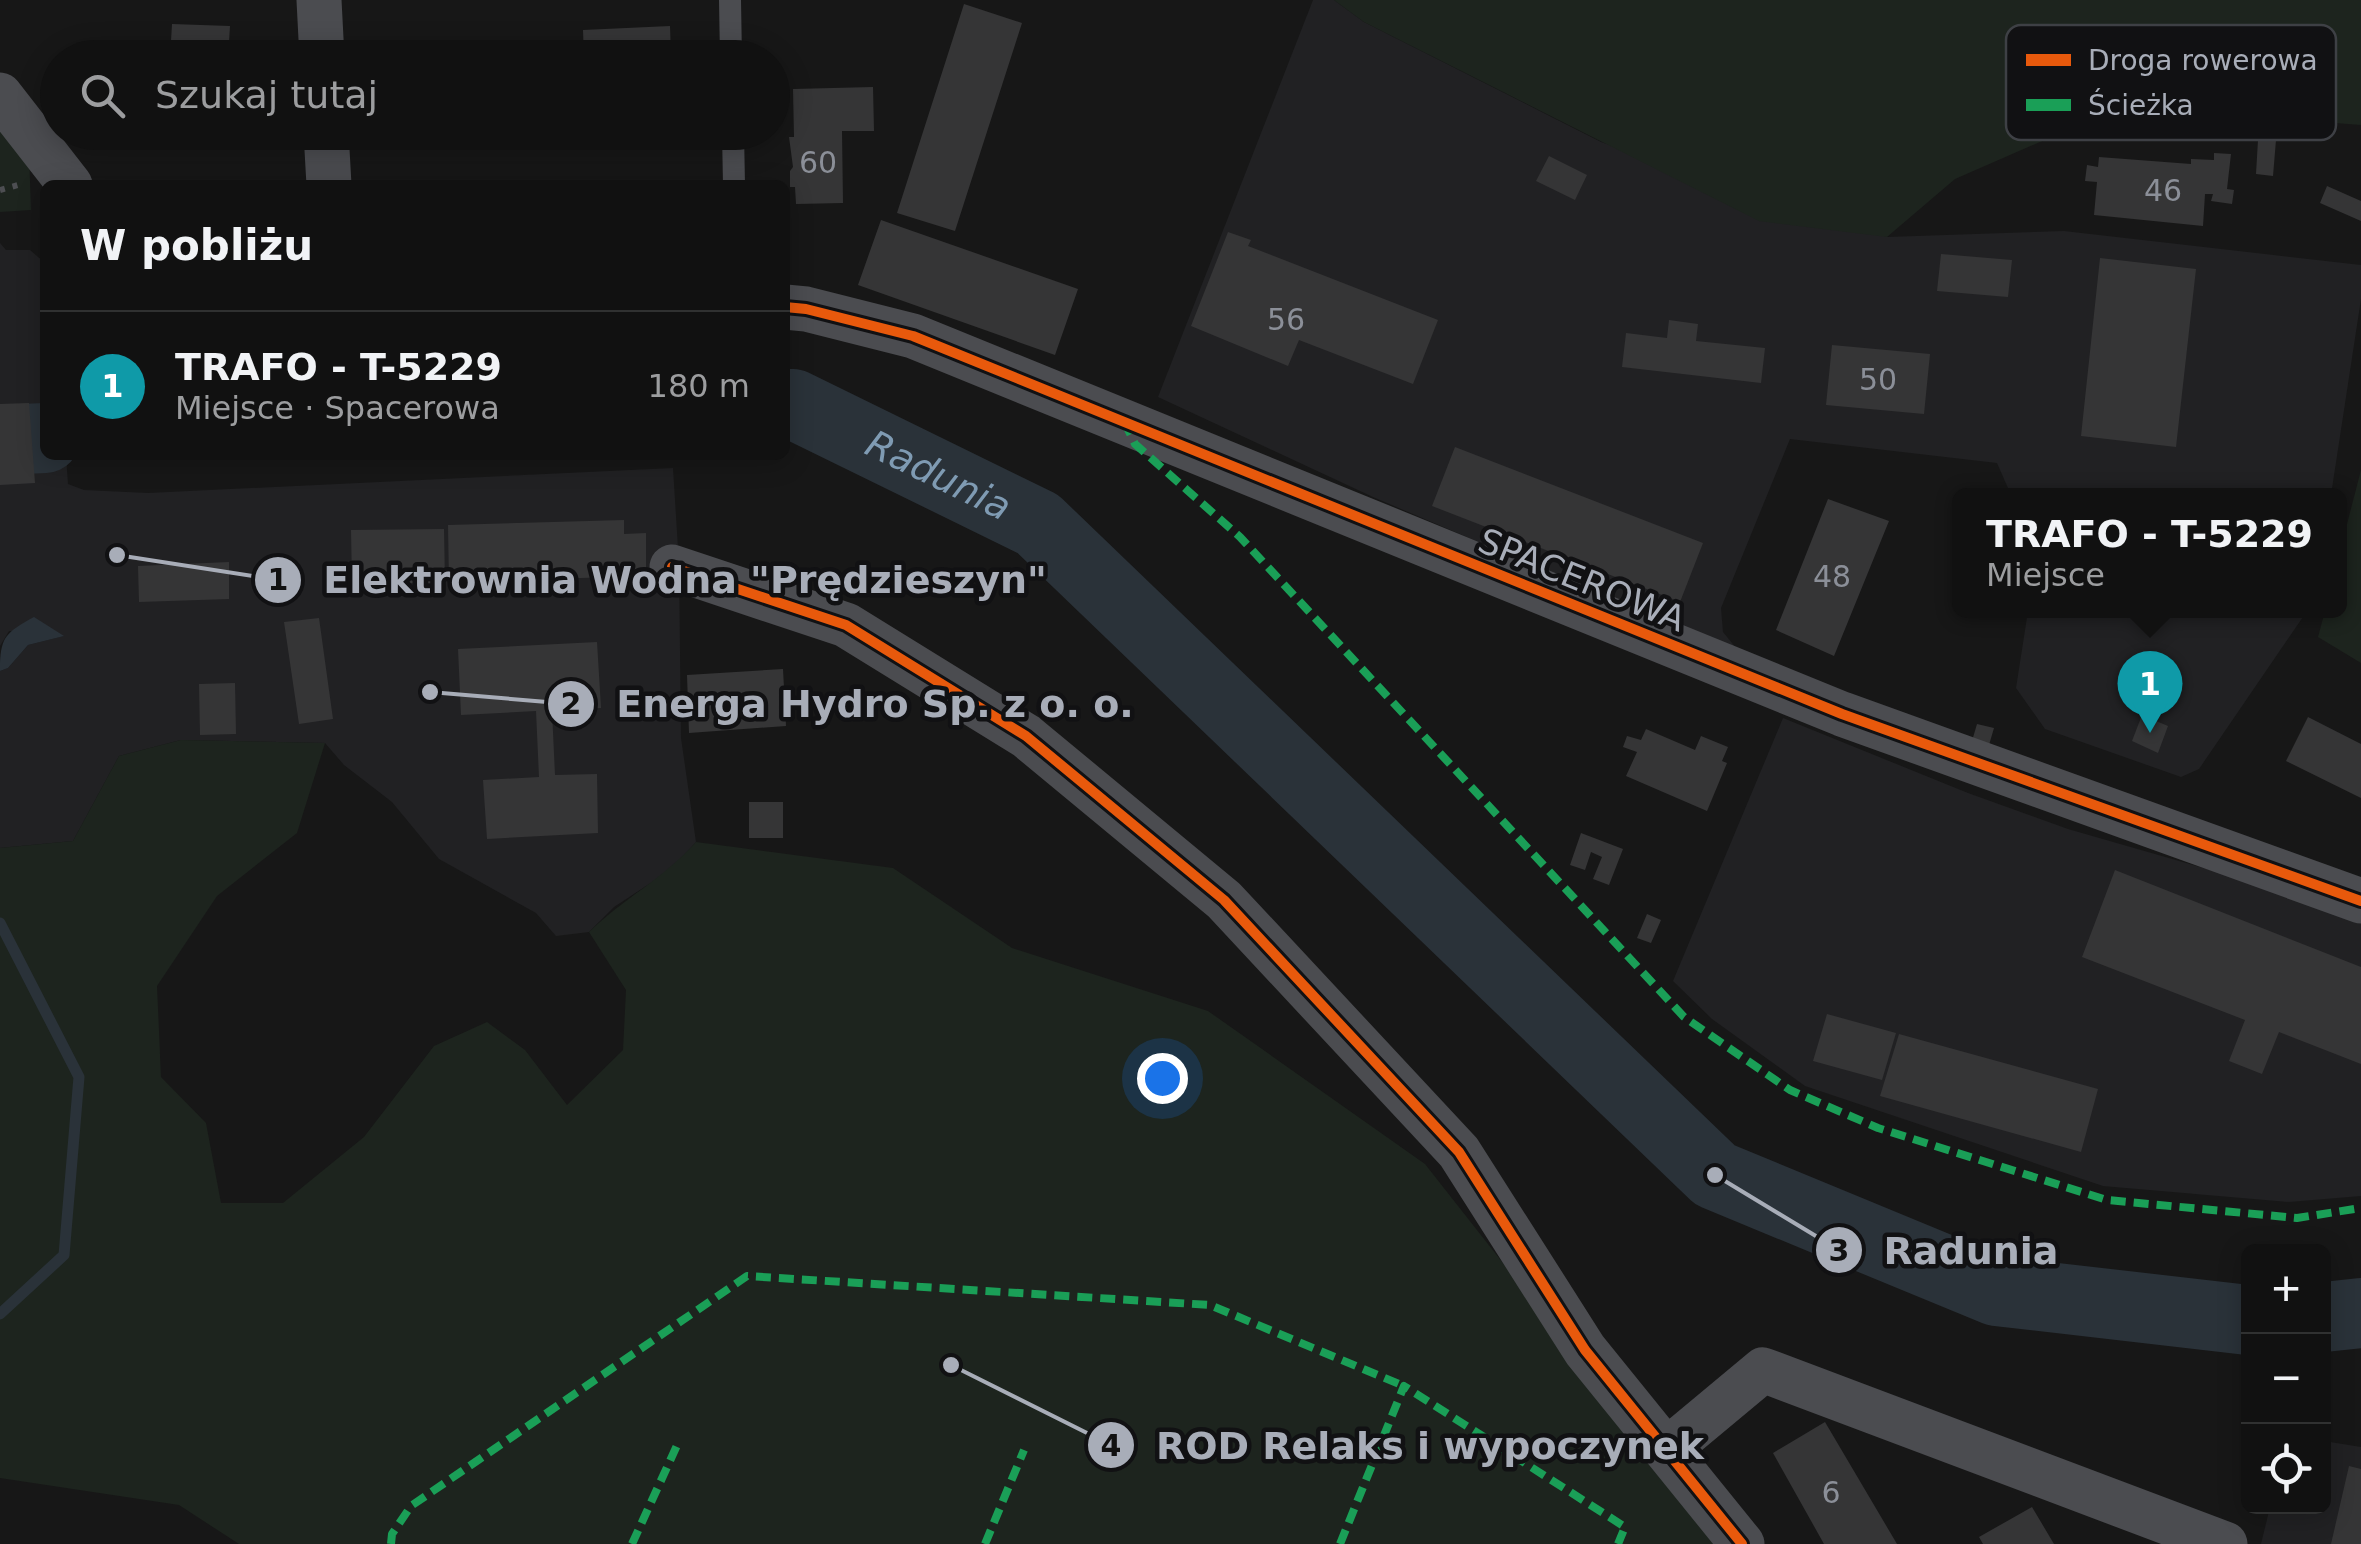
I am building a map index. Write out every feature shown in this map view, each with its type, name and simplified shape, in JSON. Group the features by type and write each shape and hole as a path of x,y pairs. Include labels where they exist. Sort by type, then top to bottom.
{"street":[{"path":"320,0 321,40"},
{"path":"0,95 40,146"},
{"path":"43,150 66,180"},
{"path":"327,150 329,180"},
{"name":"SPACEROWA","path":"790,307 914,336 1842,714 2361,902"},
{"path":"672,566 846,625 1026,736 1224,900 1459,1152 1585,1350 1742,1544"},
{"path":"1667,1450 1763,1370 2224,1544"}],"lane":[{"path":"730,0 731,40"},
{"path":"733,150 734,180"}],"shaded area":[{"path":"1313,0 1334,0 1364,22 1601,142 1887,237 2064,231 2361,265 2361,299 2332,488 2008,488 1997,463 1790,439 1721,608 1723,632 1741,654 1373,497 1158,397"},
{"path":"1334,0 2361,0 2361,125 2336,123 2336,25 2006,25 2006,140 2044,140 1955,179 1887,237 1759,221 1364,22"},
{"path":"0,120 29,152 31,210 0,212"},
{"path":"0,243 6,250 30,250 40,259 40,460 66,460 68,484 84,490 148,493 673,468 679,564 681,738 696,842 672,869 614,907 589,932 556,936 536,913 439,859 392,802 344,765 325,743 181,740 119,756 73,841 0,848 0,671 8,668 28,645 63,636 9,631 0,646"},
{"path":"2361,470 2361,663 2318,637 2323,618 2347,618 2347,524"},
{"path":"34,617 64,636 28,645 8,668 0,671 6,637"},
{"path":"2027,618 2302,618 2199,769 2181,777 2045,729 2016,688"},
{"path":"1783,718 2068,829 2273,888 2361,920 2361,1196 2289,1202 2103,1186 1805,1086 1712,1019 1673,981"},
{"path":"181,740 325,743 297,833 217,896 157,986 161,1077 206,1123 221,1203 283,1203 364,1137 434,1046 487,1022 525,1050 567,1105 623,1050 626,990 589,932 671,867 696,842 893,868 1012,948 1208,1011 1425,1164 1724,1544 239,1544 179,1505 0,1478 0,848 73,841 119,756"},
{"path":"2331,1442 2361,1447 2361,1544 2261,1544 2268,1514 2331,1514"}],"building":[{"path":"964,4 1022,23 955,231 897,213"},
{"path":"172,24 230,26 229,40 171,40"},
{"path":"670,26 670,40 583,40 583,30"},
{"path":"873,87 874,131 842,131 843,203 796,204 795,187 790,187 793,89"},
{"path":"2258,140 2276,140 2273,176 2256,174"},
{"path":"2214,153 2231,154 2227,189 2234,190 2232,204 2211,201 2213,194 2205,194 2203,226 2094,215 2097,182 2085,181 2087,165 2098,167 2099,157 2191,164 2191,159 2214,160"},
{"path":"1549,156 1587,175 1575,200 1536,181"},
{"path":"2327,186 2361,201 2361,221 2320,203"},
{"path":"881,220 1078,289 1055,355 858,285"},
{"path":"1228,232 1251,240 1248,246 1438,320 1413,384 1299,340 1288,366 1191,326"},
{"path":"1941,254 2012,260 2008,297 1937,291"},
{"path":"2100,258 2196,269 2176,447 2081,436"},
{"path":"1669,320 1698,324 1696,341 1765,348 1761,383 1622,367 1626,333 1667,338"},
{"path":"1832,345 1930,354 1924,414 1826,405"},
{"path":"29,403 35,483 0,485 0,404"},
{"path":"1455,447 1703,543 1680,602 1432,506"},
{"path":"1828,499 1889,521 1834,656 1776,630"},
{"path":"624,520 624,534 646,533 646,576 449,582 448,525"},
{"path":"444,529 445,583 352,583 351,530"},
{"path":"229,562 229,599 139,602 138,566"},
{"path":"319,618 333,719 299,724 284,622"},
{"path":"597,642 601,708 552,711 555,775 597,774 598,833 487,839 483,780 539,777 536,711 461,715 458,649"},
{"path":"783,669 786,726 689,733 687,675"},
{"path":"235,683 236,734 200,735 199,684"},
{"path":"2142,715 2168,726 2158,753 2132,741"},
{"path":"2308,717 2361,744 2361,798 2286,761"},
{"path":"1977,724 1994,728 1989,745 1972,741"},
{"path":"1646,729 1695,750 1701,736 1728,747 1722,761 1727,763 1707,811 1626,776 1637,752 1623,747 1627,736 1641,740"},
{"path":"749,802 783,802 783,838 749,838"},
{"path":"1581,833 1623,849 1609,885 1593,879 1602,857 1591,852 1585,870 1570,865"},
{"path":"2115,870 2361,967 2361,1064 2279,1032 2262,1074 2229,1061 2245,1020 2082,957"},
{"path":"1647,914 1661,920 1651,943 1637,938"},
{"path":"1827,1014 1896,1033 1882,1080 1813,1061"},
{"path":"1899,1034 2098,1089 2081,1152 1880,1096"},
{"path":"1825,1422 1897,1544 1824,1544 1773,1453"},
{"path":"2349,1466 2361,1469 2361,1544 2331,1544"},
{"path":"2032,1507 2054,1544 1983,1544 1979,1537"}],"waterway":[{"name":"Radunia","path":"790,404 1038,524 1715,1175 1996,1291 2241,1319"},
{"name":"Radunia","path":"0,440 40,438"},
{"path":"0,923 79,1077 64,1255 0,1314"},
{"name":"Radunia","path":"2331,1316 2361,1313"}],"marked path":[{"path":"1124,421 1135,444 1240,537 1684,1017 1790,1090 1878,1128 2107,1200 2297,1218 2361,1208"},
{"path":"391,1544 392,1534 411,1506 747,1276 1210,1305 1404,1386"},
{"path":"1340,1544 1404,1386 1625,1527 1618,1544"},
{"path":"632,1544 679,1441"},
{"path":"985,1544 1024,1450"}],"cycle path":[{"path":"790,307 913,336 1842,714 2361,901"},
{"path":"672,567 846,625 1026,736 1224,900 1459,1152 1585,1350 1742,1544"}],"place":[{"name":"Elektrownia Wodna \"Prędzieszyn\"","path":"117,555"},
{"name":"Energa Hydro Sp. z o. o.","path":"430,692"},
{"name":"TRAFO - T-5229","path":"2150,733"},
{"name":"Radunia","path":"1715,1175"},
{"name":"ROD Relaks i wypoczynek","path":"951,1365"}]}
